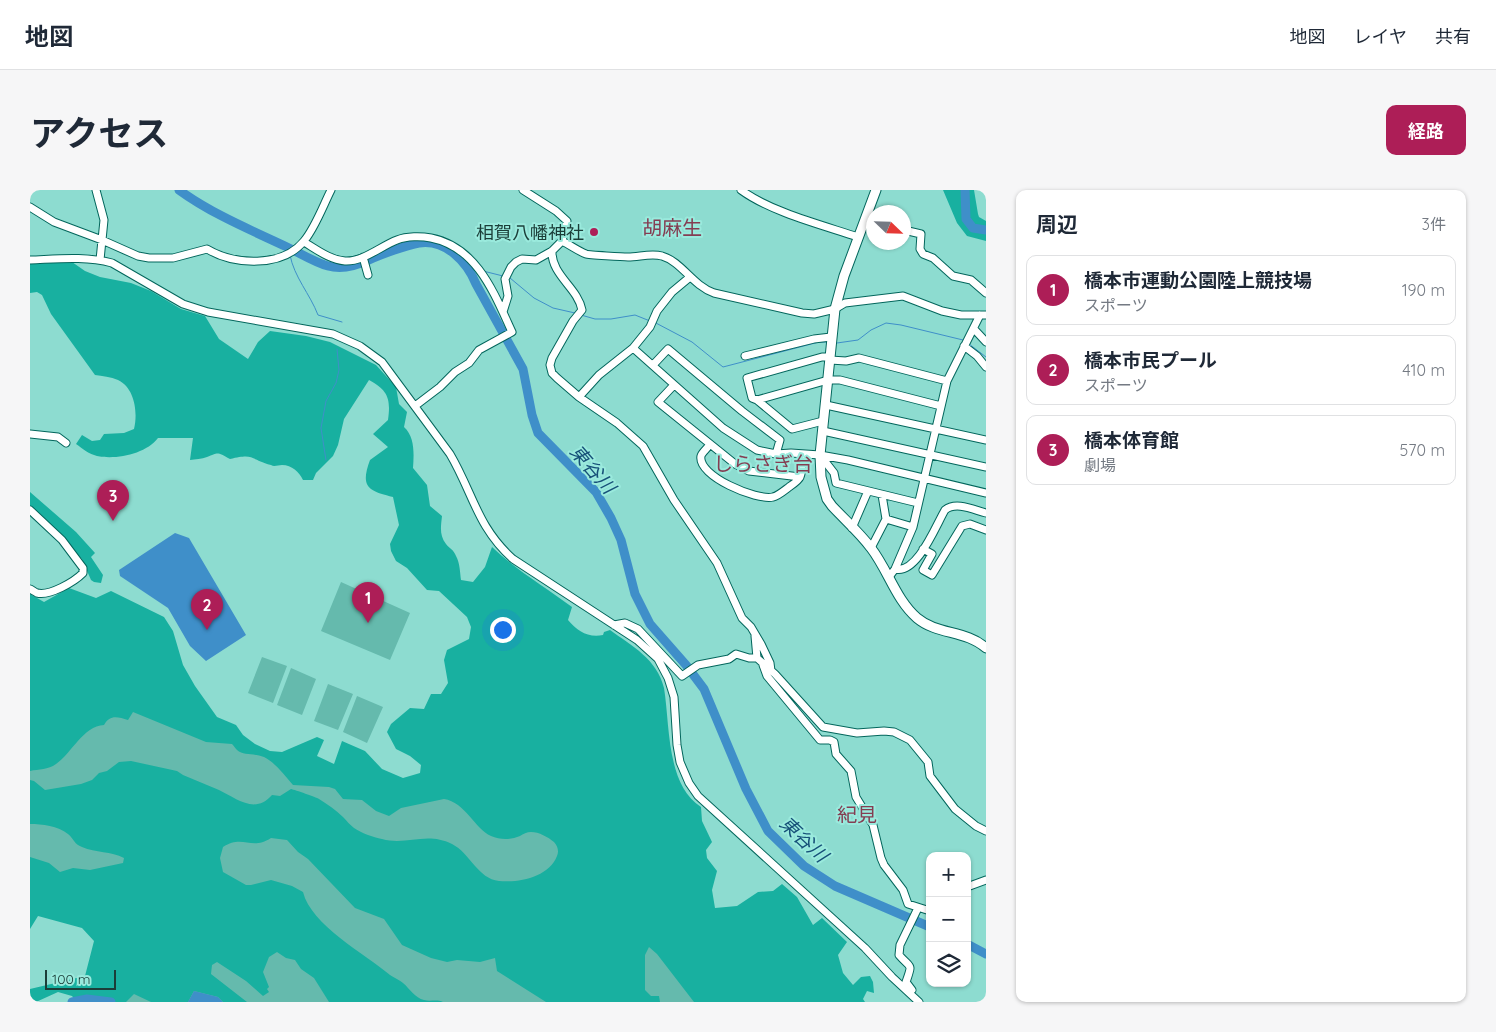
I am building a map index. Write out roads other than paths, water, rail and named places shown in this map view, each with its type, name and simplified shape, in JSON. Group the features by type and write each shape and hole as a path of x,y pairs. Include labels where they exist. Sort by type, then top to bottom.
{"main road":[{"path":"872,205 876,190"},
{"path":"866,224 858,237 837,296 820,455 821,477 827,498 871,548 915,617 937,629 969,636 986,648"}],"street":[{"path":"96,190 104,220 100,260"},
{"path":"30,207 54,222 138,256 173,258 207,249 214,253 247,262 262,261 289,254 303,242 331,190"},
{"path":"503,312 508,296 506,276 516,262 522,259 536,260 552,251 562,241 566,222 556,211 523,190"},
{"path":"741,190 749,196 786,212 858,237"},
{"path":"911,232 921,234 920,249 923,254 933,258 953,276 970,280 986,293"},
{"path":"303,242 329,256 343,261 351,261 363,258 397,240 425,237 449,243 464,252 480,271 503,312 511,332 479,350 469,363 455,372 440,387 415,406"},
{"path":"562,241 586,254 625,257 655,254 663,256 672,260 705,290 791,310 814,314 835,309 845,303 902,296 942,311 961,315 983,315"},
{"path":"552,251 552,261 581,304 580,314 552,358 550,365 552,373 579,397 617,423 643,446 674,500 717,563 742,618 755,634 770,663 771,671"},
{"path":"30,260 75,258 112,263 183,304 208,312 333,334 360,346 382,362 450,454 460,471 480,520 499,547 513,559 645,646 662,667 674,697 677,746 680,762 698,796 858,942 917,1001"},
{"path":"363,258 368,275"},
{"path":"579,397 599,375 633,348 650,327 655,315 672,292 690,277"},
{"path":"890,577 914,527 947,381 983,315"},
{"path":"973,331 986,342"},
{"path":"745,356 814,339 831,340"},
{"path":"965,345 986,367"},
{"path":"633,348 723,428 757,450 776,454 820,455 986,493"},
{"path":"653,365 668,349 780,440 776,454"},
{"path":"947,381 860,358 846,361 822,357 747,378 752,398 792,429 823,426 930,455 986,467"},
{"path":"757,400 828,380 840,380 941,406"},
{"path":"674,385 658,402 736,464 749,471 800,477"},
{"path":"826,405 986,440"},
{"path":"30,434 58,437 66,443"},
{"path":"710,444 701,454 700,458 704,467 720,482 736,489 765,497 773,497 791,486 800,477 803,454"},
{"path":"820,455 834,473 836,483 918,504"},
{"path":"852,528 868,491"},
{"path":"871,548 886,519 882,495"},
{"path":"895,569 900,570 912,565 948,507 957,506 986,513"},
{"path":"30,510 62,540 83,568 83,573 76,580 48,594 37,593 30,589"},
{"path":"886,519 914,527"},
{"path":"923,550 932,554 923,570 932,575 962,526 970,524 986,530"},
{"path":"614,625 625,623 638,628 682,676 696,666 730,659 736,654 757,658"},
{"path":"755,634 757,658 823,727 857,733 894,732 910,740 928,762 930,776 955,809 976,826 986,831"},
{"path":"763,664 768,676 820,740 834,742 836,754 850,771 856,797 873,825 874,837 884,865 903,890 908,904 916,910 926,911"},
{"path":"971,886 986,880"},
{"path":"916,910 900,945 899,955 911,968 906,982 913,991 917,1001"}],"water":[{"path":"175,533 189,538 246,635 206,661 190,646 168,608 120,576 119,570"},
{"path":"194,991 218,997 223,1002 188,1002"}],"waterway":[{"name":"東谷川","path":"179,190 205,207 232,221 328,266 338,268 354,266 394,250 419,243 429,243 447,248 461,260 472,276 523,369 532,415 538,433 596,492 621,540 635,594 650,624 704,689 746,789 768,831 804,866 835,886 926,925"},
{"path":"965,190 966,219 973,228 986,230"},
{"path":"290,255 295,271 318,315 342,322"},
{"name":"東谷川","path":"471,271 477,270"},
{"path":"483,271 503,276"},
{"path":"510,278 534,298 553,308 575,313"},
{"path":"581,315 595,319 611,319 635,315 650,321"},
{"path":"654,322 692,342 723,367 819,342 828,342"},
{"path":"837,343 858,340 871,330 886,323 963,340"},
{"path":"969,344 986,357"},
{"path":"326,460 321,428 326,401 336,383 339,370 337,349"},
{"name":"東谷川","path":"971,946 986,954"},
{"path":"72,1002 87,999 111,1002"}],"place":[{"name":"相賀八幡神社","path":"594,232"},
{"name":"橋本体育館","path":"113,521"},
{"name":"橋本市運動公園陸上競技場","path":"368,623"},
{"name":"橋本市民プール","path":"207,630"}],"district":[{"name":"胡麻生","path":"672,227"},
{"name":"しらさぎ台","path":"763,463"},
{"name":"紀見","path":"857,814"}]}
